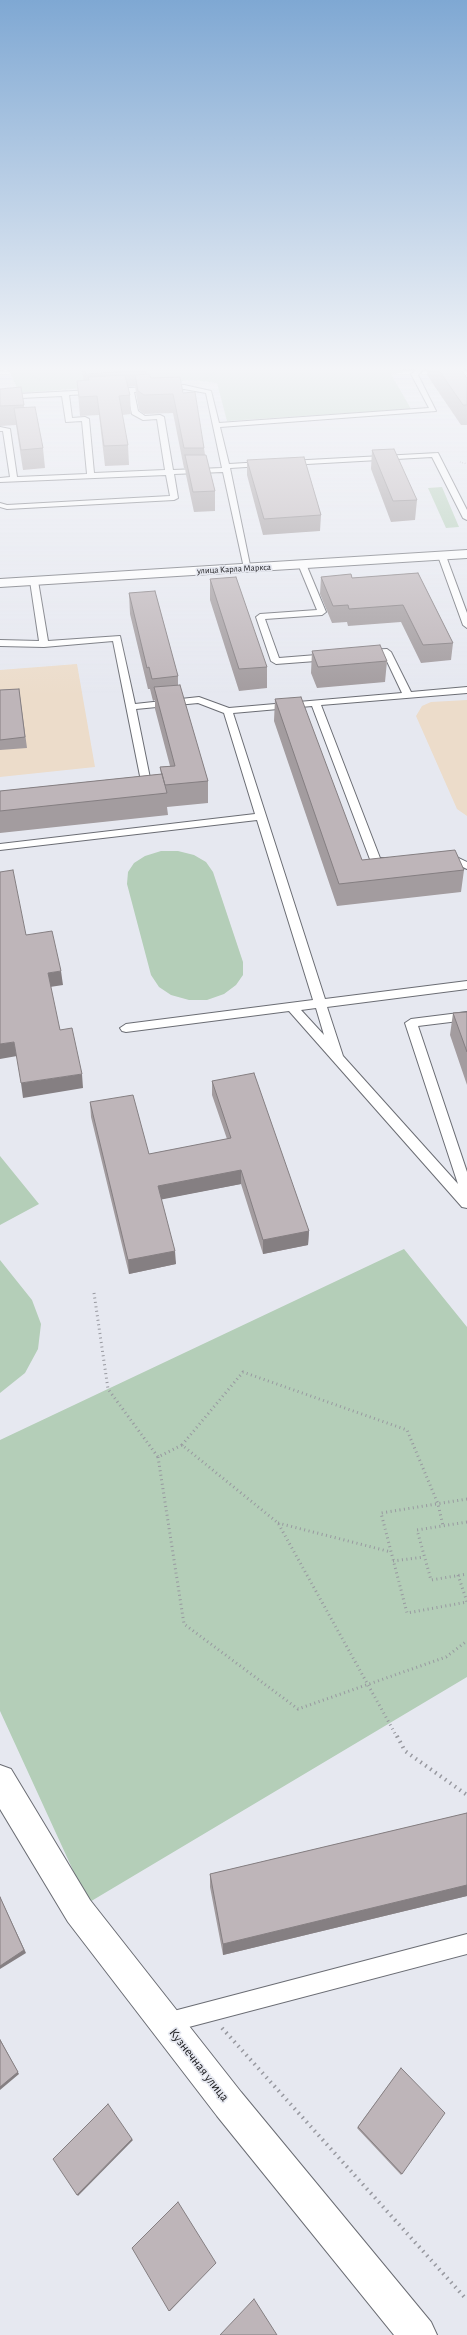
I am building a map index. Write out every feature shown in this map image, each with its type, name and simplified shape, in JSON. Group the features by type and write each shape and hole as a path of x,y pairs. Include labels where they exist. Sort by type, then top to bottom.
{"street":[{"name":"улица Карла Маркса","path":"0,583 467,554"},
{"name":"Кузнечная улица","path":"0,1780 79,1911 166,2023 418,2335"}],"lane":[{"path":"0,480 41,478"},
{"path":"0,505 7,507 174,498 171,478"},
{"path":"228,478 248,568"},
{"path":"447,478 467,518"},
{"path":"442,556 467,625"},
{"path":"302,564 322,612 260,617 276,661 339,656"},
{"path":"34,581 44,644"},
{"path":"0,643 44,644 116,638 146,783 123,786"},
{"path":"355,654 387,652 408,695"},
{"path":"131,707 199,700 228,711 315,702 467,690"},
{"path":"315,702 376,862 397,860"},
{"path":"228,711 337,1057"},
{"path":"0,847 261,816"},
{"path":"433,856 447,855 467,866"},
{"path":"126,1028 467,986"},
{"path":"292,1008 467,1203"},
{"path":"465,1014 411,1023 467,1192"},
{"path":"166,2023 467,1944"}],"path":[{"path":"94,1293 108,1389 158,1457 184,1624 298,1709 446,1657 467,1641"},
{"path":"158,1457 182,1445 243,1372 407,1430 438,1504 443,1526"},
{"path":"182,1445 278,1523 405,1751 467,1794"},
{"path":"458,1575 467,1602 407,1613 381,1513 467,1499"},
{"path":"467,1522 417,1530 431,1580 467,1574"},
{"path":"278,1523 391,1552"},
{"path":"393,1561 424,1557"},
{"path":"207,2012 467,2300"}],"shaded area":[{"path":"77,664 95,767 0,777 0,670"},
{"path":"467,700 467,816 457,809 416,716 422,706 431,702"}],"green space":[{"path":"442,487 459,527 446,528 428,488"},
{"path":"161,851 178,851 194,855 206,862 213,872 243,962 243,975 236,985 224,994 207,1000 189,1000 171,995 159,987 151,975 127,884 128,872 134,863 145,856"},
{"path":"0,1156 39,1204 0,1225"},
{"path":"404,1249 467,1327 467,1677 88,1903 0,1711 0,1440"},
{"path":"0,1260 32,1300 41,1324 38,1349 25,1373 0,1393"}],"building":[{"path":"190,478 212,478 215,491 193,492"},
{"path":"252,478 310,478 321,515 264,519"},
{"path":"384,478 407,478 417,500 393,501"},
{"path":"418,573 453,643 423,645 403,605 349,609 348,605 333,606 321,577 351,574 352,578"},
{"path":"236,577 267,667 239,669 210,579"},
{"path":"155,591 178,676 152,679 149,667 147,668 129,593"},
{"path":"380,645 387,661 318,667 312,651"},
{"path":"180,685 208,781 165,785 160,767 175,766 154,687"},
{"path":"19,689 25,737 0,740 0,690"},
{"path":"301,697 362,860 455,850 464,870 339,884 275,699"},
{"path":"162,774 167,793 0,811 0,791"},
{"path":"13,870 26,935 52,931 61,971 48,973 60,1030 72,1028 82,1074 21,1083 14,1042 0,1044 0,872"},
{"path":"467,1012 467,1052 453,1013"},
{"path":"254,1073 309,1231 263,1240 241,1170 158,1186 175,1251 128,1260 90,1102 133,1095 149,1154 231,1138 212,1081"},
{"path":"467,1813 467,1885 223,1944 210,1874"},
{"path":"0,1897 24,1950 0,1966"},
{"path":"0,2040 18,2072 0,2087"},
{"path":"401,2068 445,2113 402,2174 358,2127"},
{"path":"108,2104 132,2139 77,2195 53,2159"},
{"path":"178,2202 216,2263 169,2311 132,2248"},
{"path":"254,2299 277,2335 220,2335"}]}
